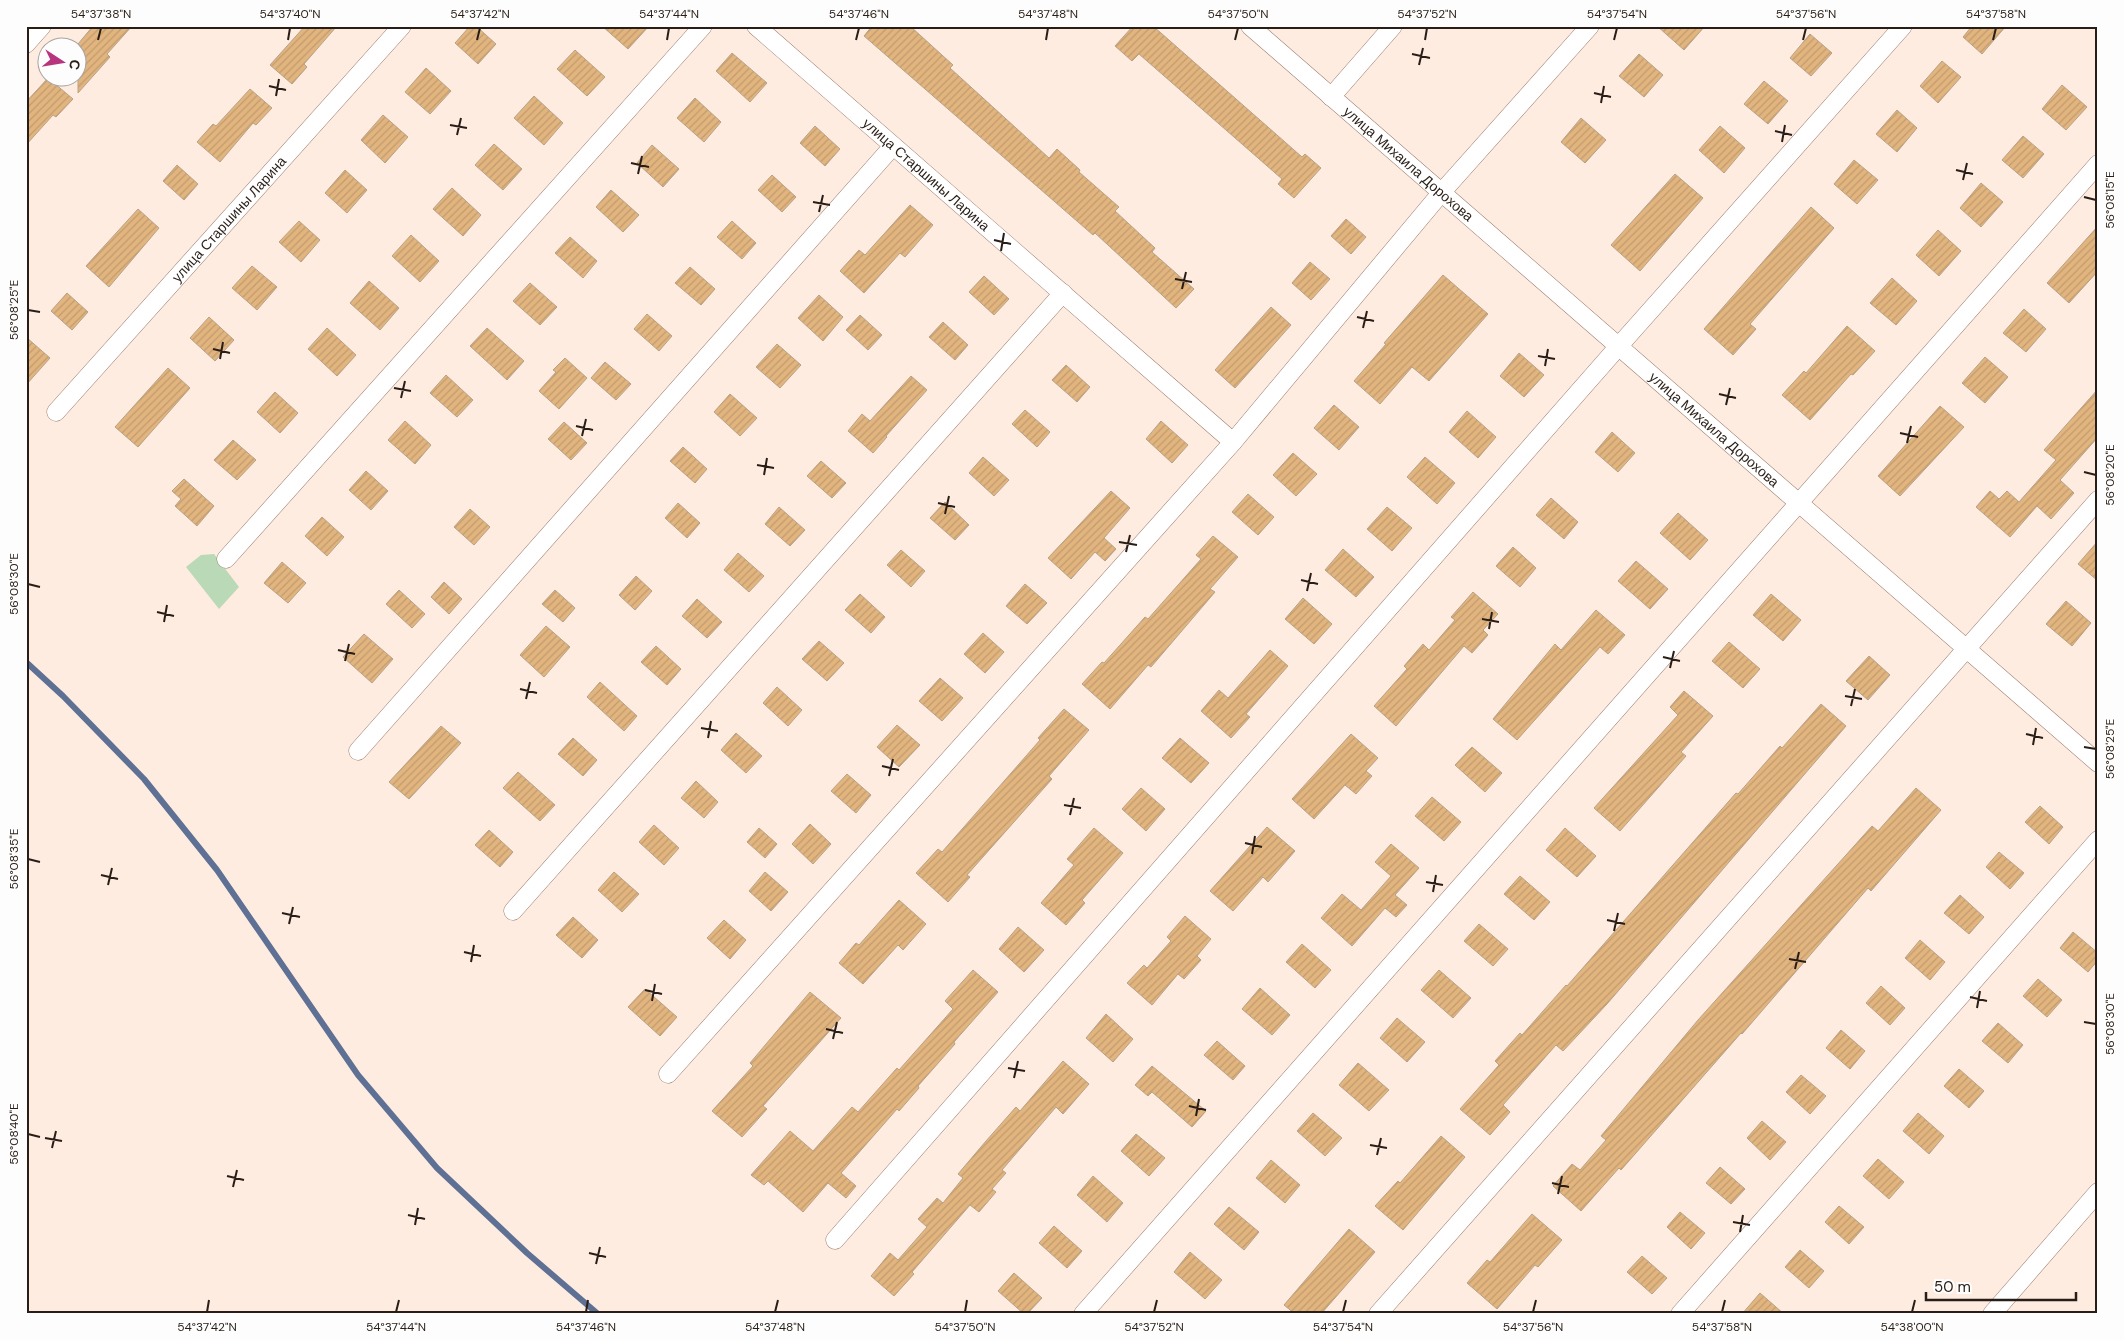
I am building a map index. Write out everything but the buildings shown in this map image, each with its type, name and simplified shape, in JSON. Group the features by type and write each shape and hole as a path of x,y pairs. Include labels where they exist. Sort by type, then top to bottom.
{"street":[{"path":"26,44 42,26"},
{"name":"улица Старшины Ларина","path":"56,412 402,26"},
{"path":"226,559 703,26"},
{"name":"улица Старшины Ларина","path":"756,26 1233,442"},
{"name":"улица Михаила Дорохова","path":"1250,26 2098,763"},
{"name":"улица Михаила Дорохова","path":"1331,97 1393,26"},
{"path":"668,1074 1233,442 1441,193 1590,26"},
{"path":"835,1240 1618,347 1904,26"},
{"path":"358,750 893,146"},
{"path":"1083,1314 2098,164"},
{"path":"514,911 1063,293"},
{"path":"1378,1314 2098,500"},
{"path":"1680,1314 2098,840"},
{"path":"1992,1314 2098,1192"}],"green space":[{"path":"214,554 239,587 219,609 186,567 201,555"}],"waterway":[{"path":"26,662 63,696 144,779 217,870 358,1075 437,1168 527,1253 598,1314"}]}
